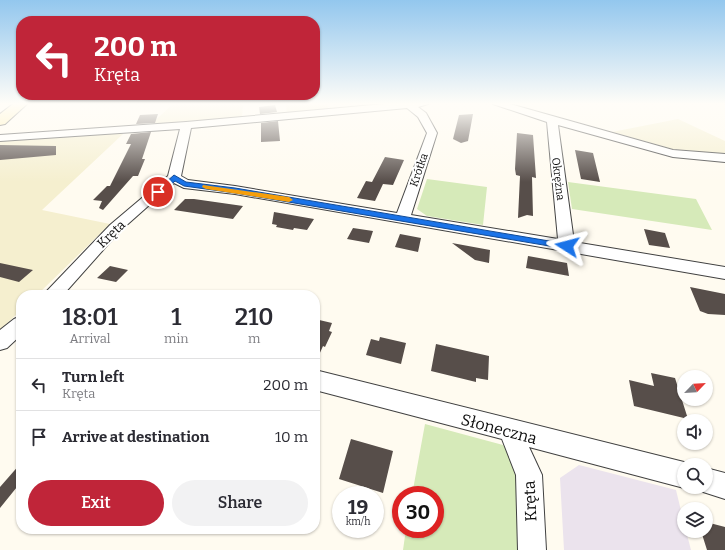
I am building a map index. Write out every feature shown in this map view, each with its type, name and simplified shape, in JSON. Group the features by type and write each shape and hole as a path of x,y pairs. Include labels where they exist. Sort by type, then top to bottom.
{"street":[{"path":"0,138 119,130"},
{"path":"185,130 174,177 184,184 242,192 725,273"},
{"name":"Krótka","path":"402,219 432,133 430,130"},
{"name":"Okrężna","path":"553,130 567,246"},
{"path":"587,130 673,153 725,158"},
{"name":"Kręta","path":"57,290 115,228 174,177"},
{"path":"0,342 16,328"},
{"name":"Słoneczna","path":"320,381 511,432 677,473"},
{"name":"Kręta","path":"511,432 529,475 532,550"},
{"path":"713,483 725,486"}],"shaded area":[{"path":"624,130 701,130 725,141 725,154 669,149 612,132"},
{"path":"113,133 123,134 42,210 110,224 42,290 16,290 16,315 0,330 0,141"},
{"path":"579,465 676,490 679,502 677,502 677,538 688,538 691,550 564,550 560,478"}],"green space":[{"path":"427,179 487,187 483,225 427,216 417,209"},
{"path":"568,182 696,199 712,230 572,209"},
{"path":"425,424 503,445 520,467 520,550 403,550 405,538 444,538 444,486 414,486"}],"building":[{"path":"261,130 279,130 280,141 261,142"},
{"path":"455,130 470,130 468,141 461,143 453,139"},
{"path":"151,132 142,159 145,159 138,176 133,176 103,210 99,208 102,201 93,200 107,186 110,186 131,144 126,144 131,134"},
{"path":"517,133 533,135 536,178 532,177 533,216 527,215 518,218 520,176 516,175 515,169"},
{"path":"0,145 56,146 56,155 0,160"},
{"path":"575,150 593,153 600,182 581,179"},
{"path":"385,157 404,160 393,185 383,184 375,201 357,198 366,181 372,182"},
{"path":"185,199 243,206 233,219 174,210"},
{"path":"274,212 314,219 307,230 294,228 293,230 276,227 277,225 272,224"},
{"path":"353,228 373,231 369,243 347,239"},
{"path":"644,229 665,233 670,248 649,245"},
{"path":"400,234 421,238 418,252 395,247"},
{"path":"452,243 490,250 489,263 475,260"},
{"path":"528,256 567,263 569,276 526,268"},
{"path":"0,263 33,270 19,282 0,277"},
{"path":"110,266 128,270 116,282 97,278"},
{"path":"690,287 725,294 725,315 708,314 700,311"},
{"path":"320,320 332,323 329,331 332,332 325,347 323,346 320,353"},
{"path":"380,337 406,343 401,364 366,355 371,339 379,341"},
{"path":"436,344 489,356 488,380 476,378 476,382 431,371"},
{"path":"651,373 675,378 677,384 677,406 684,406 686,414 677,414 677,416 634,406 629,380 654,386"},
{"path":"351,439 393,451 384,489 384,486 361,486 339,479"},
{"path":"16,469 16,488 0,508 0,487"},
{"path":"713,524 725,527 725,550 707,550 703,538 713,538"}],"slow traffic":[{"path":"206,187 235,190 289,200"}],"route":[{"path":"158,192 174,177 184,184 235,190 567,246"}]}
